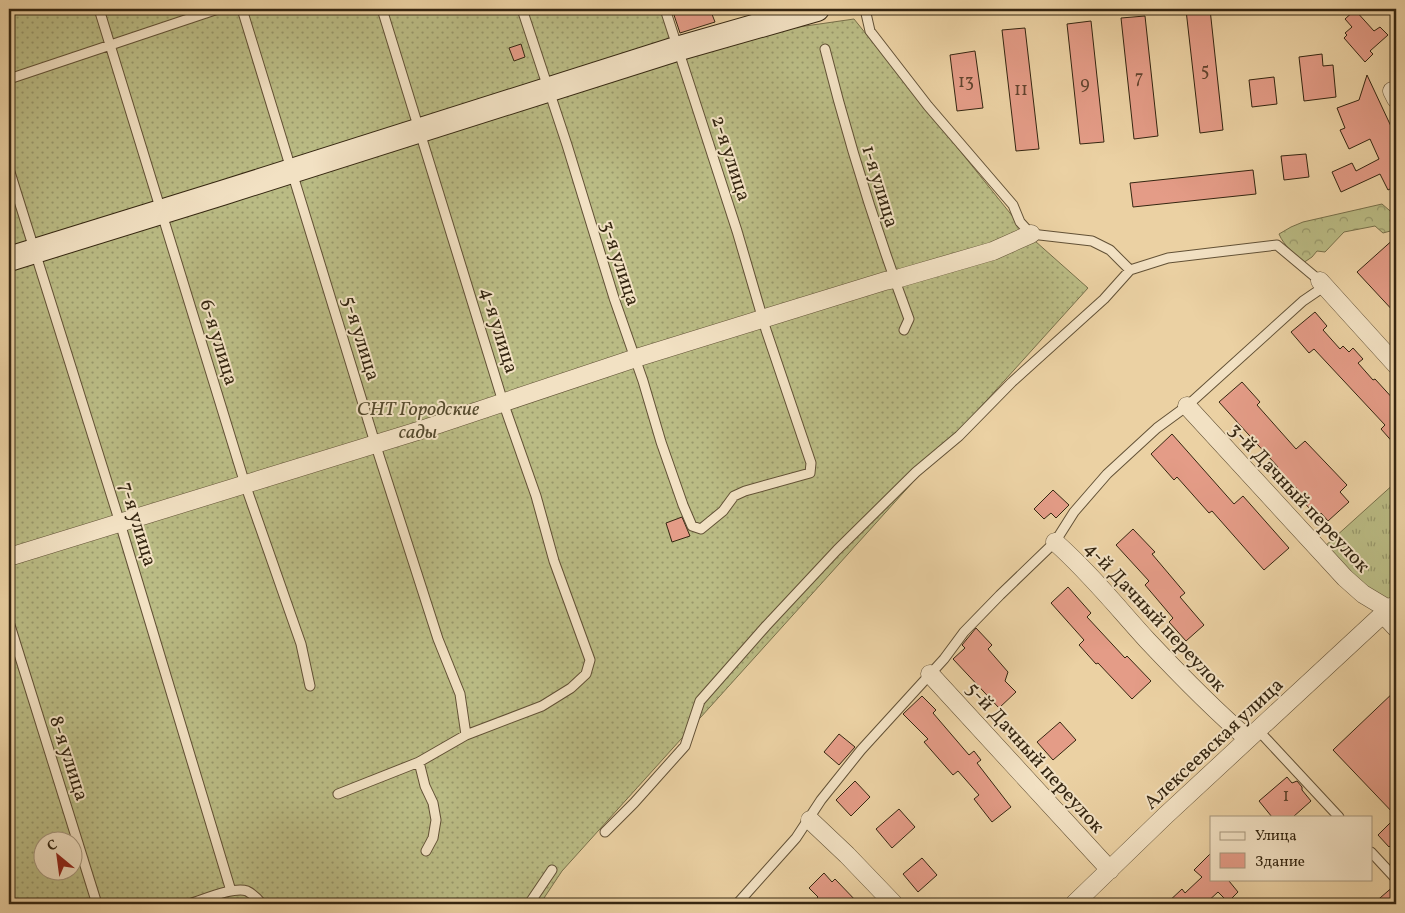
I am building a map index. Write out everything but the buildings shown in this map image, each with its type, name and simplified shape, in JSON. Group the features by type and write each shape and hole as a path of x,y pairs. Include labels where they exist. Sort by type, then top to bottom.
{"street":[{"path":"9,259 675,49 817,9"},
{"path":"9,557 375,443 636,358 885,281 992,251 1031,234"},
{"path":"1323,284 1396,365"},
{"name":"3-й Дачный переулок","path":"1187,406 1345,578 1363,594 1389,608 1396,628"},
{"name":"4-й Дачный переулок","path":"1055,542 1077,561 1206,701 1253,734"},
{"name":"Алексеевская улица","path":"1074,904 1389,608"},
{"name":"5-й Дачный переулок","path":"930,674 1110,870"},
{"path":"810,820 894,904"}],"lane":[{"name":"6-я улица","path":"99,9 245,484 301,644 310,686"},
{"path":"9,79 218,9"},
{"name":"5-я улица","path":"242,9 375,443 438,639 460,694 466,735"},
{"name":"4-я улица","path":"382,9 503,402 536,496 554,561 590,660 586,674 564,693 542,706 466,735"},
{"name":"3-я улица","path":"522,9 614,298 636,358 661,442 692,526"},
{"name":"2-я улица","path":"666,9 675,49 737,231 784,388 811,463 810,473 745,491 734,496 723,511 701,529 692,526"},
{"path":"865,9 870,31 928,106 1012,205 1020,222 1031,234 1092,241 1110,250 1130,270"},
{"name":"1-я улица","path":"825,49 843,122 908,319 904,330"},
{"name":"7-я улица","path":"9,169 120,523 231,891"},
{"path":"605,832 685,746 700,701 766,626 837,550 910,478 959,436 1012,382 1104,299 1130,270 1168,258 1277,245 1323,284 1187,406 1157,428 1107,474 1074,512 1055,542 964,632 930,674 861,750 821,800 810,820 796,838 737,904"},
{"name":"8-я улица","path":"9,622 97,904"},
{"path":"1253,734 1337,816"},
{"path":"338,794 419,762 466,735"},
{"path":"419,762 424,786 433,803 436,820 433,838 426,851"},
{"path":"1372,853 1396,879"},
{"path":"528,904 552,870"},
{"path":"189,904 231,891 246,891 258,898 262,904"}],"green space":[{"name":"СНТ Городские сады","path":"9,9 668,9 682,57 771,31 854,19 1026,233 1088,288 562,871 540,904 9,904"},
{"path":"1382,204 1396,216 1394,230 1383,233 1375,226 1344,232 1325,252 1317,251 1303,263 1286,246 1279,234 1303,222"},
{"path":"1396,482 1396,593 1391,598 1384,600 1370,594 1324,547"}]}
